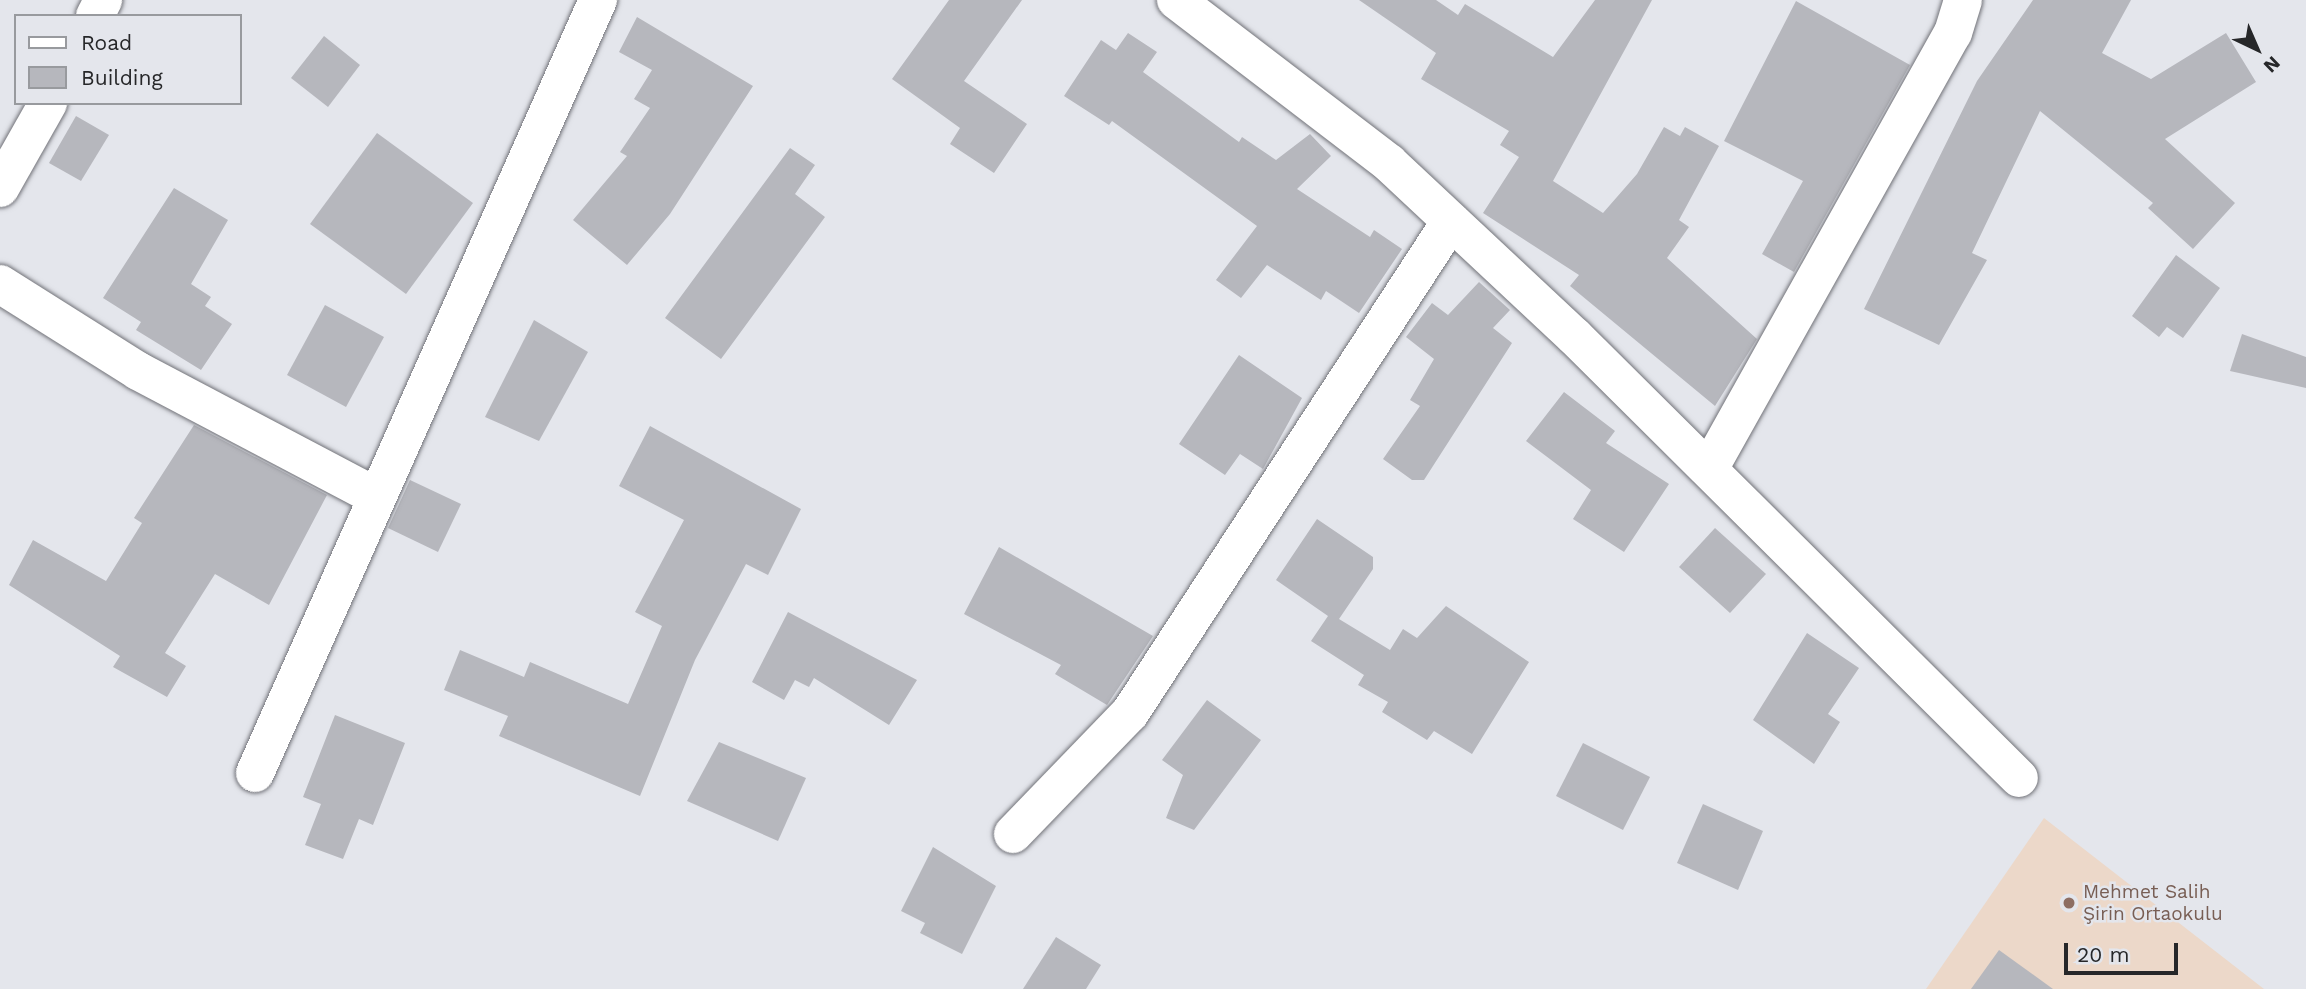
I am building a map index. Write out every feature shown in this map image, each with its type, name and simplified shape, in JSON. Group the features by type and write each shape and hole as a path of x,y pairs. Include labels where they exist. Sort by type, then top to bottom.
{"street":[{"path":"255,773 598,0"},
{"path":"1177,0 1389,163 1709,470 2019,778"},
{"path":"1709,470 1953,33 1964,0"},
{"path":"0,187 47,105"},
{"path":"1013,834 1130,713 1451,221"},
{"path":"0,284 138,371 377,497"}],"shaded area":[{"name":"Mehmet Salih Şirin Ortaokulu","path":"2044,818 2264,989 1926,989"}],"building":[{"path":"949,0 1022,0 964,81 1027,124 994,173 950,144 960,128 892,79"},
{"path":"1359,0 1436,0 1458,15 1465,4 1553,57 1595,0 1652,0 1553,181 1603,213 1637,174 1664,127 1680,136 1685,127 1719,146 1679,220 1689,227 1667,258 1757,339 1715,406 1570,286 1579,275 1483,213 1519,157 1500,145 1509,131 1421,79 1436,53"},
{"path":"2033,0 2131,0 2102,53 2151,79 2226,33 2256,82 2165,139 2235,203 2193,249 2148,208 2153,203 2040,111 1972,253 1987,260 1939,345 1864,309 1977,81"},
{"path":"1796,1 1910,65 1794,272 1762,254 1803,181 1724,141"},
{"path":"637,17 753,86 670,214 627,265 573,220 627,156 620,152 650,108 634,99 652,70 619,52"},
{"path":"1128,33 1157,52 1143,72 1239,142 1242,137 1276,160 1310,134 1331,156 1297,189 1370,237 1374,230 1402,249 1359,313 1326,291 1321,300 1267,265 1241,298 1216,280 1257,226 1112,121 1109,125 1064,96 1101,40 1116,50"},
{"path":"324,36 360,65 328,107 291,78"},
{"path":"76,116 109,135 81,181 49,163"},
{"path":"377,133 473,203 406,294 310,224"},
{"path":"790,148 815,165 795,194 825,217 721,359 665,318"},
{"path":"174,188 228,220 191,284 211,297 205,306 232,324 201,370 136,330 141,322 103,298"},
{"path":"2176,255 2220,288 2183,338 2167,327 2159,337 2132,316"},
{"path":"1479,282 1510,310 1493,328 1512,343 1424,480 1412,480 1383,459 1420,406 1410,400 1434,359 1406,337 1432,303 1448,315"},
{"path":"325,305 384,337 346,407 287,375"},
{"path":"534,320 588,352 539,441 485,417"},
{"path":"2242,334 2306,357 2306,388 2230,371"},
{"path":"1239,355 1302,398 1263,469 1240,454 1225,475 1179,444"},
{"path":"1564,392 1615,431 1606,443 1669,484 1624,552 1573,519 1591,490 1526,441"},
{"path":"194,425 327,495 269,605 215,574 165,653 186,666 167,697 113,667 120,656 9,585 33,540 106,581 142,523 134,518"},
{"path":"650,426 801,509 768,575 746,564 695,660 640,796 499,736 508,716 444,690 460,650 524,677 530,662 628,704 662,626 635,612 684,520 619,486"},
{"path":"410,480 461,504 438,552 388,528"},
{"path":"1317,519 1373,557 1373,569 1339,619 1390,650 1403,629 1417,638 1446,606 1529,662 1472,754 1434,731 1427,740 1382,712 1388,702 1358,685 1364,675 1311,641 1328,616 1276,580"},
{"path":"1715,528 1766,574 1730,613 1679,567"},
{"path":"999,547 1153,636 1107,705 1055,674 1061,665 964,614"},
{"path":"788,612 917,680 889,725 814,678 809,687 795,680 784,700 752,682"},
{"path":"1807,633 1859,668 1828,714 1840,722 1814,764 1753,720"},
{"path":"1207,700 1261,740 1194,830 1166,818 1183,775 1162,760"},
{"path":"335,715 405,743 373,825 359,819 343,859 305,845 321,804 303,797"},
{"path":"719,742 806,778 778,841 687,801"},
{"path":"1583,743 1650,777 1623,830 1556,796"},
{"path":"1703,804 1763,831 1738,890 1677,863"},
{"path":"933,847 996,886 962,954 920,933 925,923 901,911"},
{"path":"1056,937 1101,965 1086,989 1023,989"},
{"path":"1999,950 2053,989 1971,989"}],"place":[{"name":"Mehmet Salih Şirin Ortaokulu","path":"2069,903"}]}
